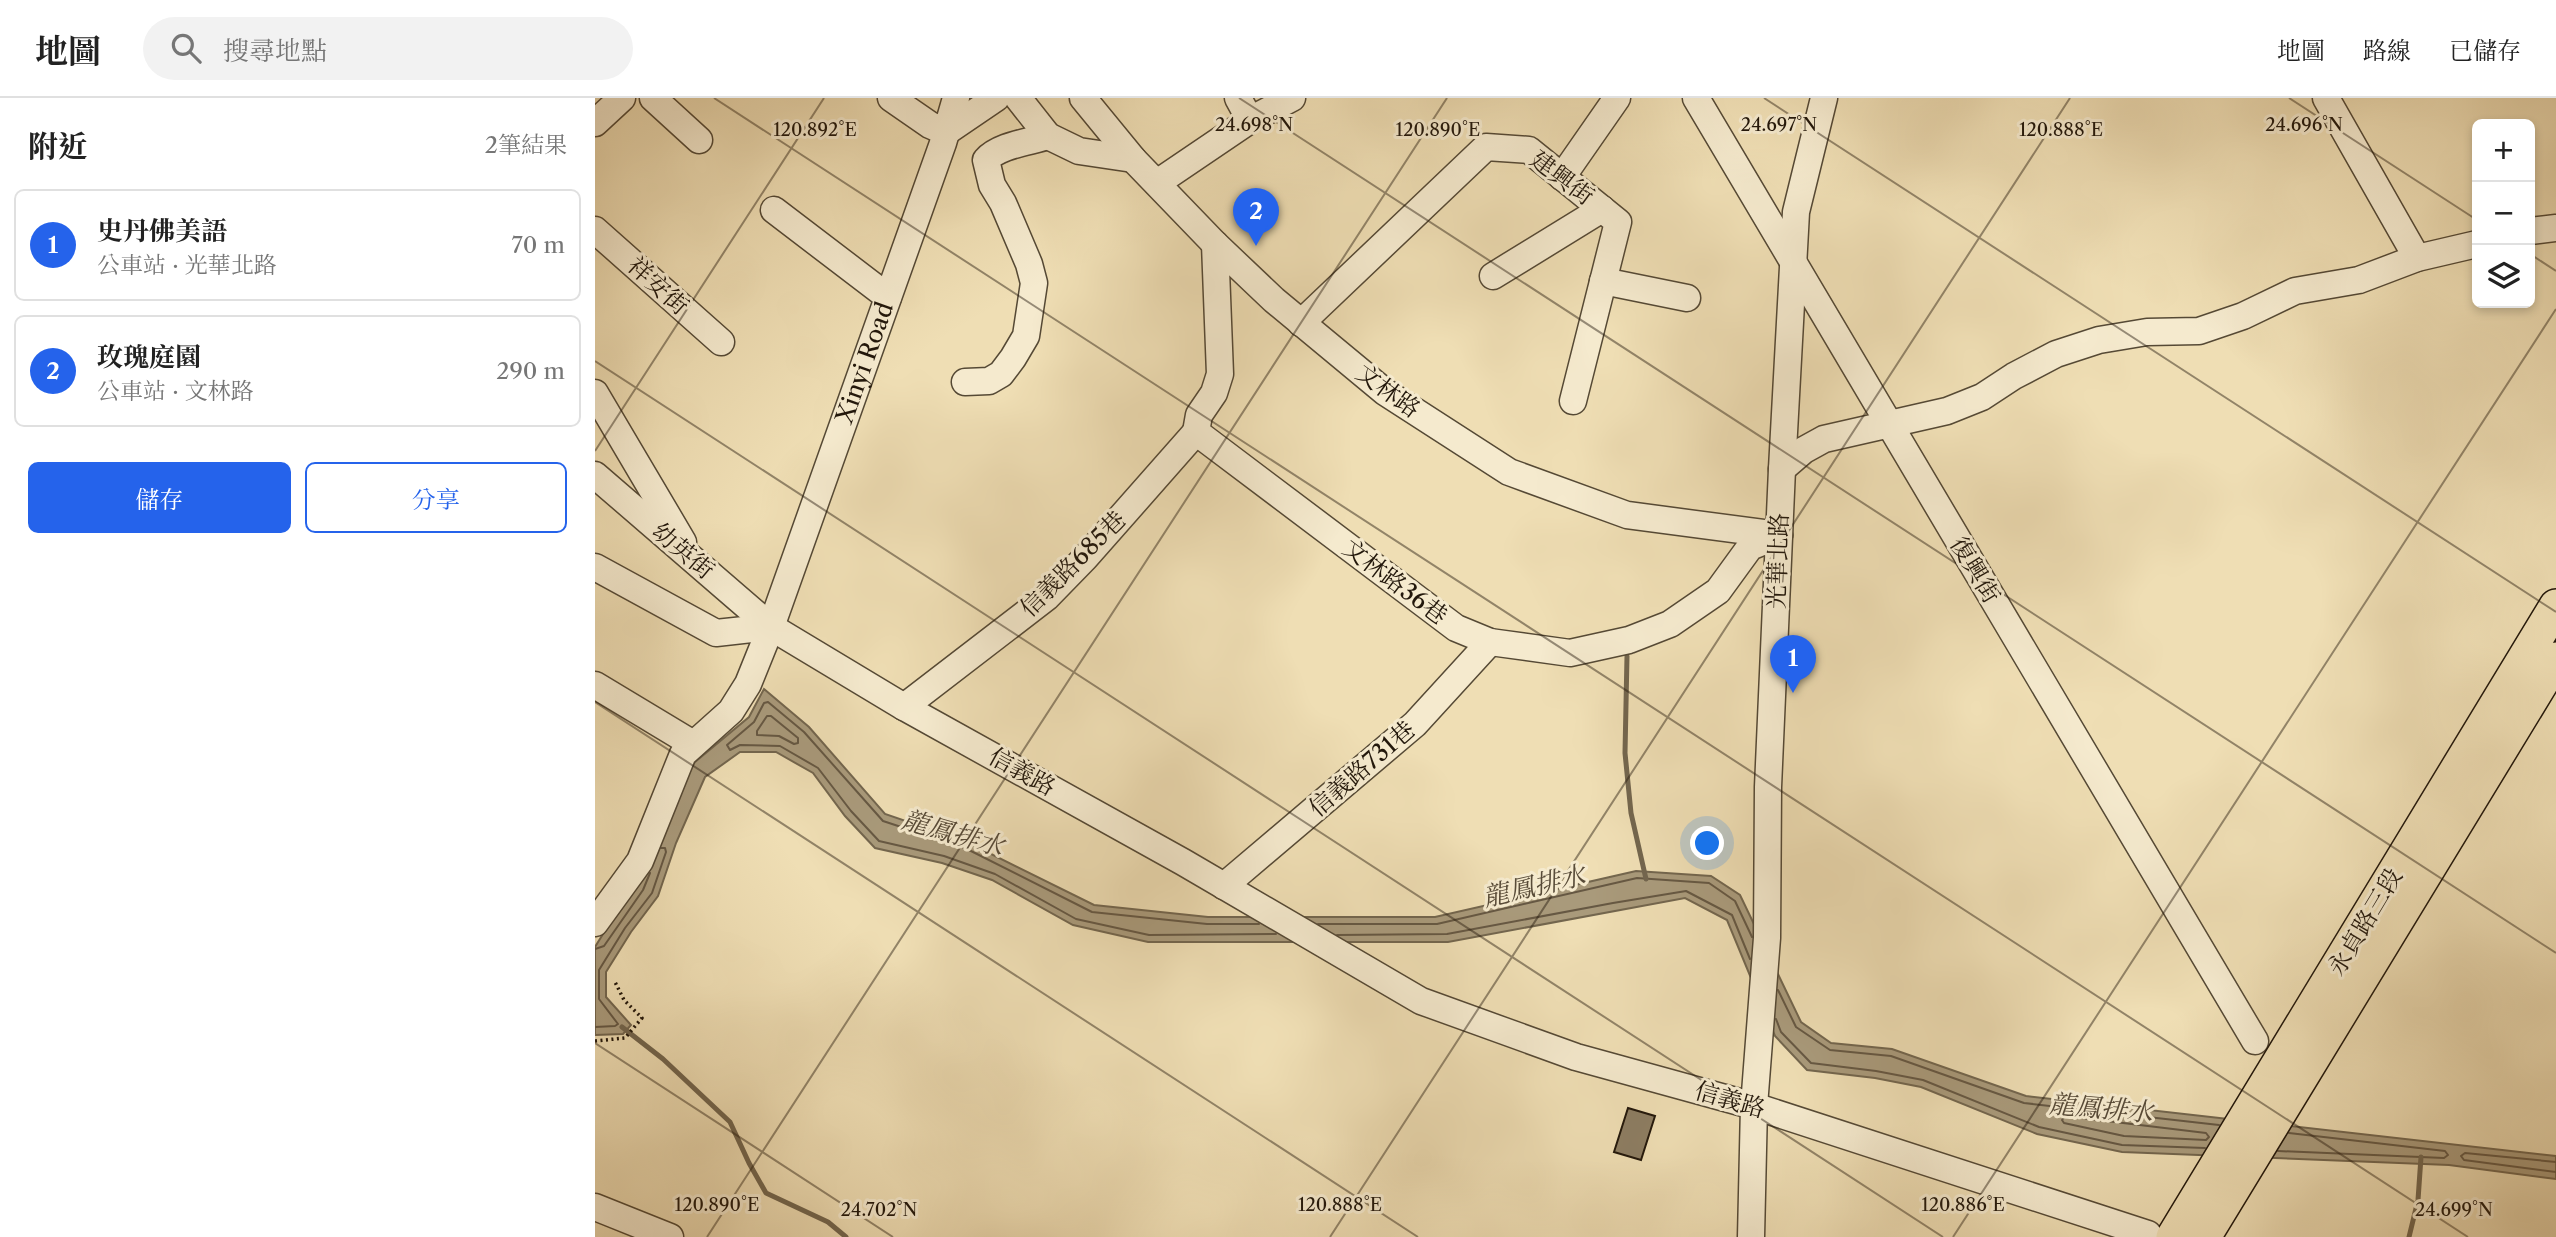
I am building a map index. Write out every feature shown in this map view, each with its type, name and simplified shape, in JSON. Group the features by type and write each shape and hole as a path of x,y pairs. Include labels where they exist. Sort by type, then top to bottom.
{"main road":[{"name":"永貞路三段","path":"2204,1237 2264,1113 2556,606"},
{"name":"永貞路三段","path":"2160,1236 2264,1113 2556,659"}],"street":[{"path":"597,123 622,98"},
{"path":"653,98 699,140"},
{"path":"891,98 930,125 946,132 996,98"},
{"name":"Xinyi Road","path":"595,923 640,861 683,754 731,711 748,684 771,627 956,98"},
{"path":"1018,98 1048,136 1079,151 1133,159"},
{"name":"文林路","path":"1083,98 1133,159 1215,244 1301,323 1385,393 1509,472 1627,515 1779,535"},
{"path":"1157,183 1244,109 1292,98"},
{"path":"1562,177 1617,98"},
{"name":"復興街","path":"1696,98 2255,1041"},
{"name":"光華北路","path":"1751,1236 1754,1106 1767,938 1768,787 1796,212 1824,98"},
{"path":"2326,98 2417,258"},
{"path":"965,382 989,381 1001,373 1013,358 1026,336 1034,284 1029,264 1003,203 992,185 986,160 1007,148 1048,136"},
{"name":"建興街","path":"1301,323 1486,147 1529,150 1618,222 1573,401"},
{"path":"1493,276 1601,208"},
{"path":"774,210 888,297"},
{"path":"2535,230 2556,228"},
{"name":"祥安街","path":"595,230 721,342"},
{"path":"1196,432 1199,415 1214,393 1220,374 1215,244"},
{"path":"1782,469 1804,450 1824,439 1947,411 1982,397 2056,354 2099,340 2147,332 2199,331 2243,316 2295,291 2359,280 2417,258 2473,245"},
{"path":"1603,281 1687,298"},
{"path":"595,393 693,558"},
{"name":"文林路36巷","path":"1196,432 1456,628 1490,642 1570,653 1629,640 1669,624 1717,591 1750,547 1779,535"},
{"name":"信義路685巷","path":"904,707 1047,597 1196,432"},
{"name":"幼英街","path":"595,475 771,627"},
{"path":"595,567 716,634 771,627"},
{"name":"信義路","path":"771,627 904,707 1224,886 1421,1001 1576,1057 1754,1106 2160,1236"},
{"name":"信義路731巷","path":"1224,886 1415,724 1490,642"},
{"path":"595,685 693,744"},
{"path":"595,1208 670,1237"}],"path":[{"path":"595,1041 625,1038 642,1018 624,1000 615,982"}],"water":[{"name":"龍鳳排水","path":"764,689 809,727 885,814 967,842 1094,905 1208,917 1435,917 1636,871 1711,876 1740,895 1801,1022 1831,1043 1892,1049 2026,1096 2556,1156 2556,1179 2449,1165 2122,1152 2037,1134 1921,1087 1875,1078 1807,1070 1775,1036 1727,920 1685,898 1448,942 1148,942 1073,925 992,880 942,863 875,848 845,816 813,773 776,752 740,752 705,777 676,843 658,896 606,972 606,997 631,1025 623,1034 595,1035 595,947 613,918 678,787 695,762 749,717"}],"building":[{"path":"1628,1108 1655,1116 1641,1160 1614,1152"}],"waterway":[{"path":"1627,656 1625,753 1631,813 1646,879"},
{"path":"622,1027 663,1059 730,1122 766,1193 828,1222 846,1237"},
{"path":"2409,1237 2418,1200 2421,1157"}],"place":[{"name":"玫瑰庭園","path":"1256,246"},
{"name":"史丹佛美語","path":"1793,693"}]}
